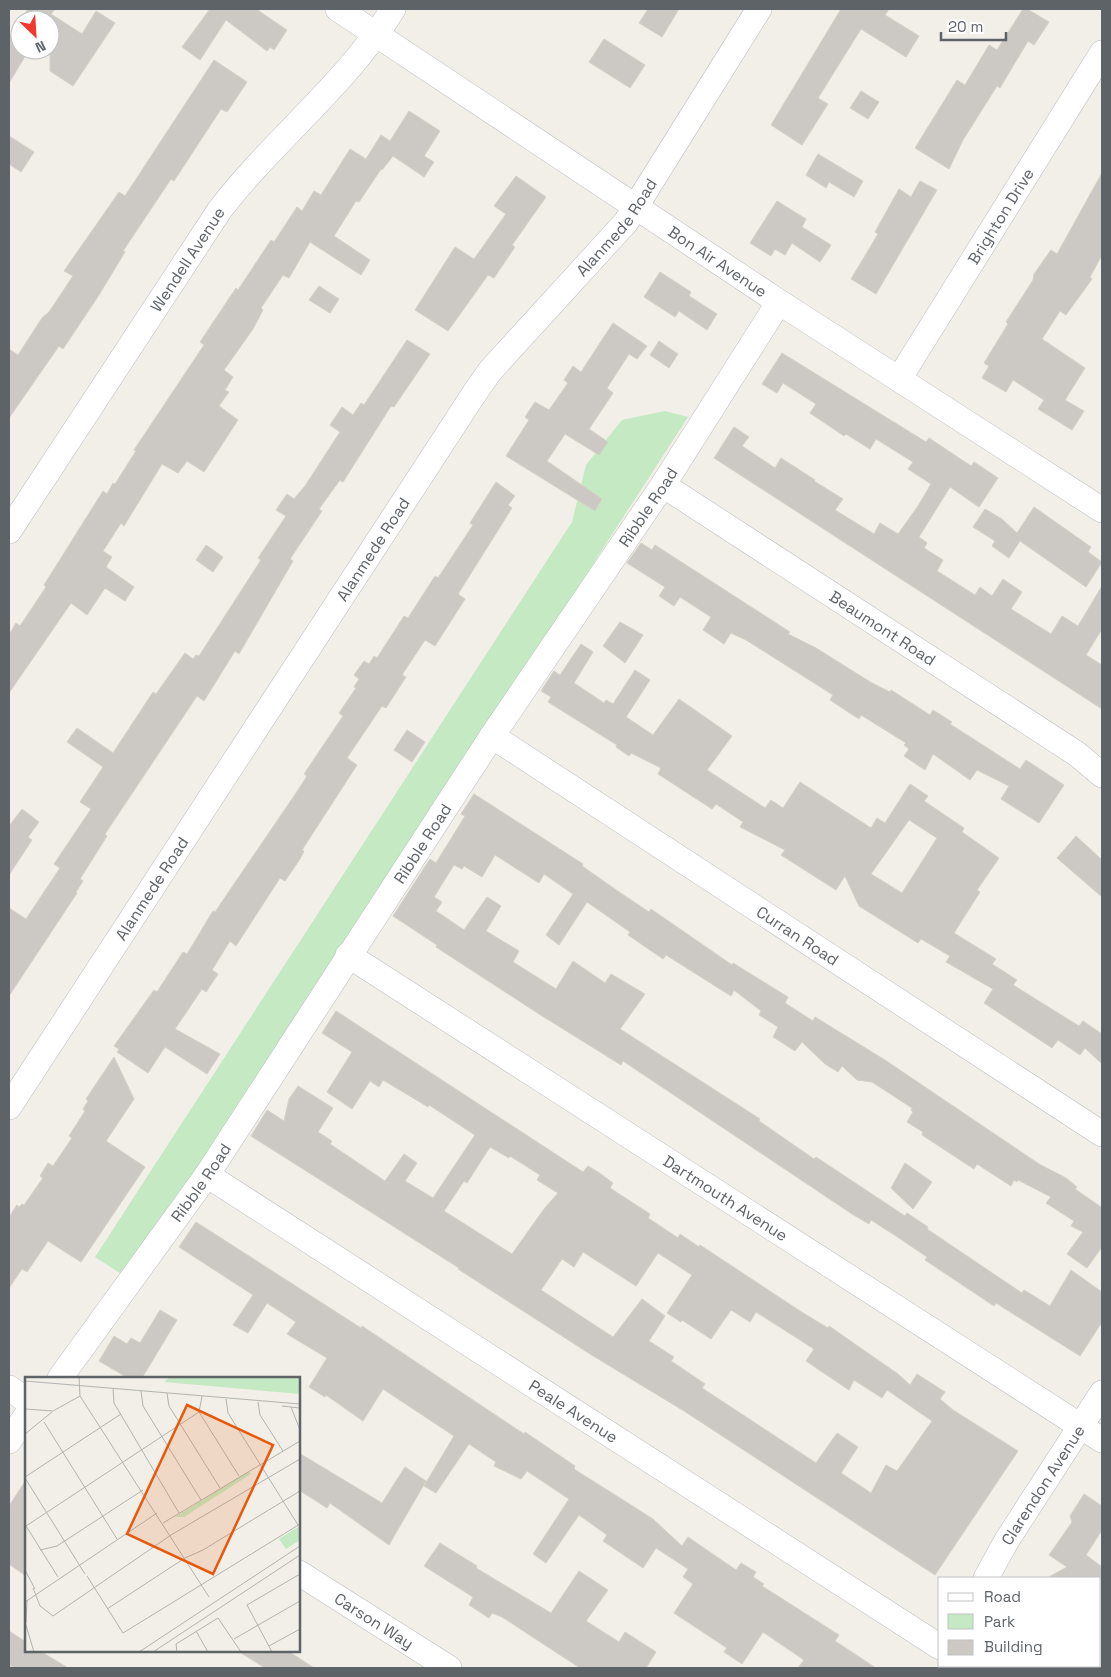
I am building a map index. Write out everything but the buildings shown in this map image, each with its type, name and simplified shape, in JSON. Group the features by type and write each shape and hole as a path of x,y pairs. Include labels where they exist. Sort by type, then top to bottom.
{"street":[{"name":"Bon Air Avenue","path":"338,9 779,302 1102,510"},
{"name":"Wendell Avenue","path":"9,531 219,212 239,185 366,50 393,9"},
{"name":"Alanmede Road","path":"9,1107 474,394 490,371 626,222 758,9"},
{"name":"Brighton Drive","path":"899,379 1102,53"},
{"name":"Ribble Road","path":"61,1377 207,1175 348,955 492,736 663,485 779,302"},
{"name":"Beaumont Road","path":"663,485 1069,748 1102,775"},
{"name":"Curran Road","path":"492,736 1102,1134"},
{"name":"Dartmouth Avenue","path":"348,955 1092,1434"},
{"name":"Peale Avenue","path":"207,1175 938,1646"},
{"path":"9,1388 25,1399"},
{"name":"Clarendon Avenue","path":"987,1577 1007,1540 1092,1434 1102,1393"},
{"path":"9,1441 25,1417"},
{"name":"Carson Way","path":"300,1574 449,1668"}],"green space":[{"path":"665,411 688,417 238,1113 123,1275 95,1257 572,522 586,465 622,420"}]}
